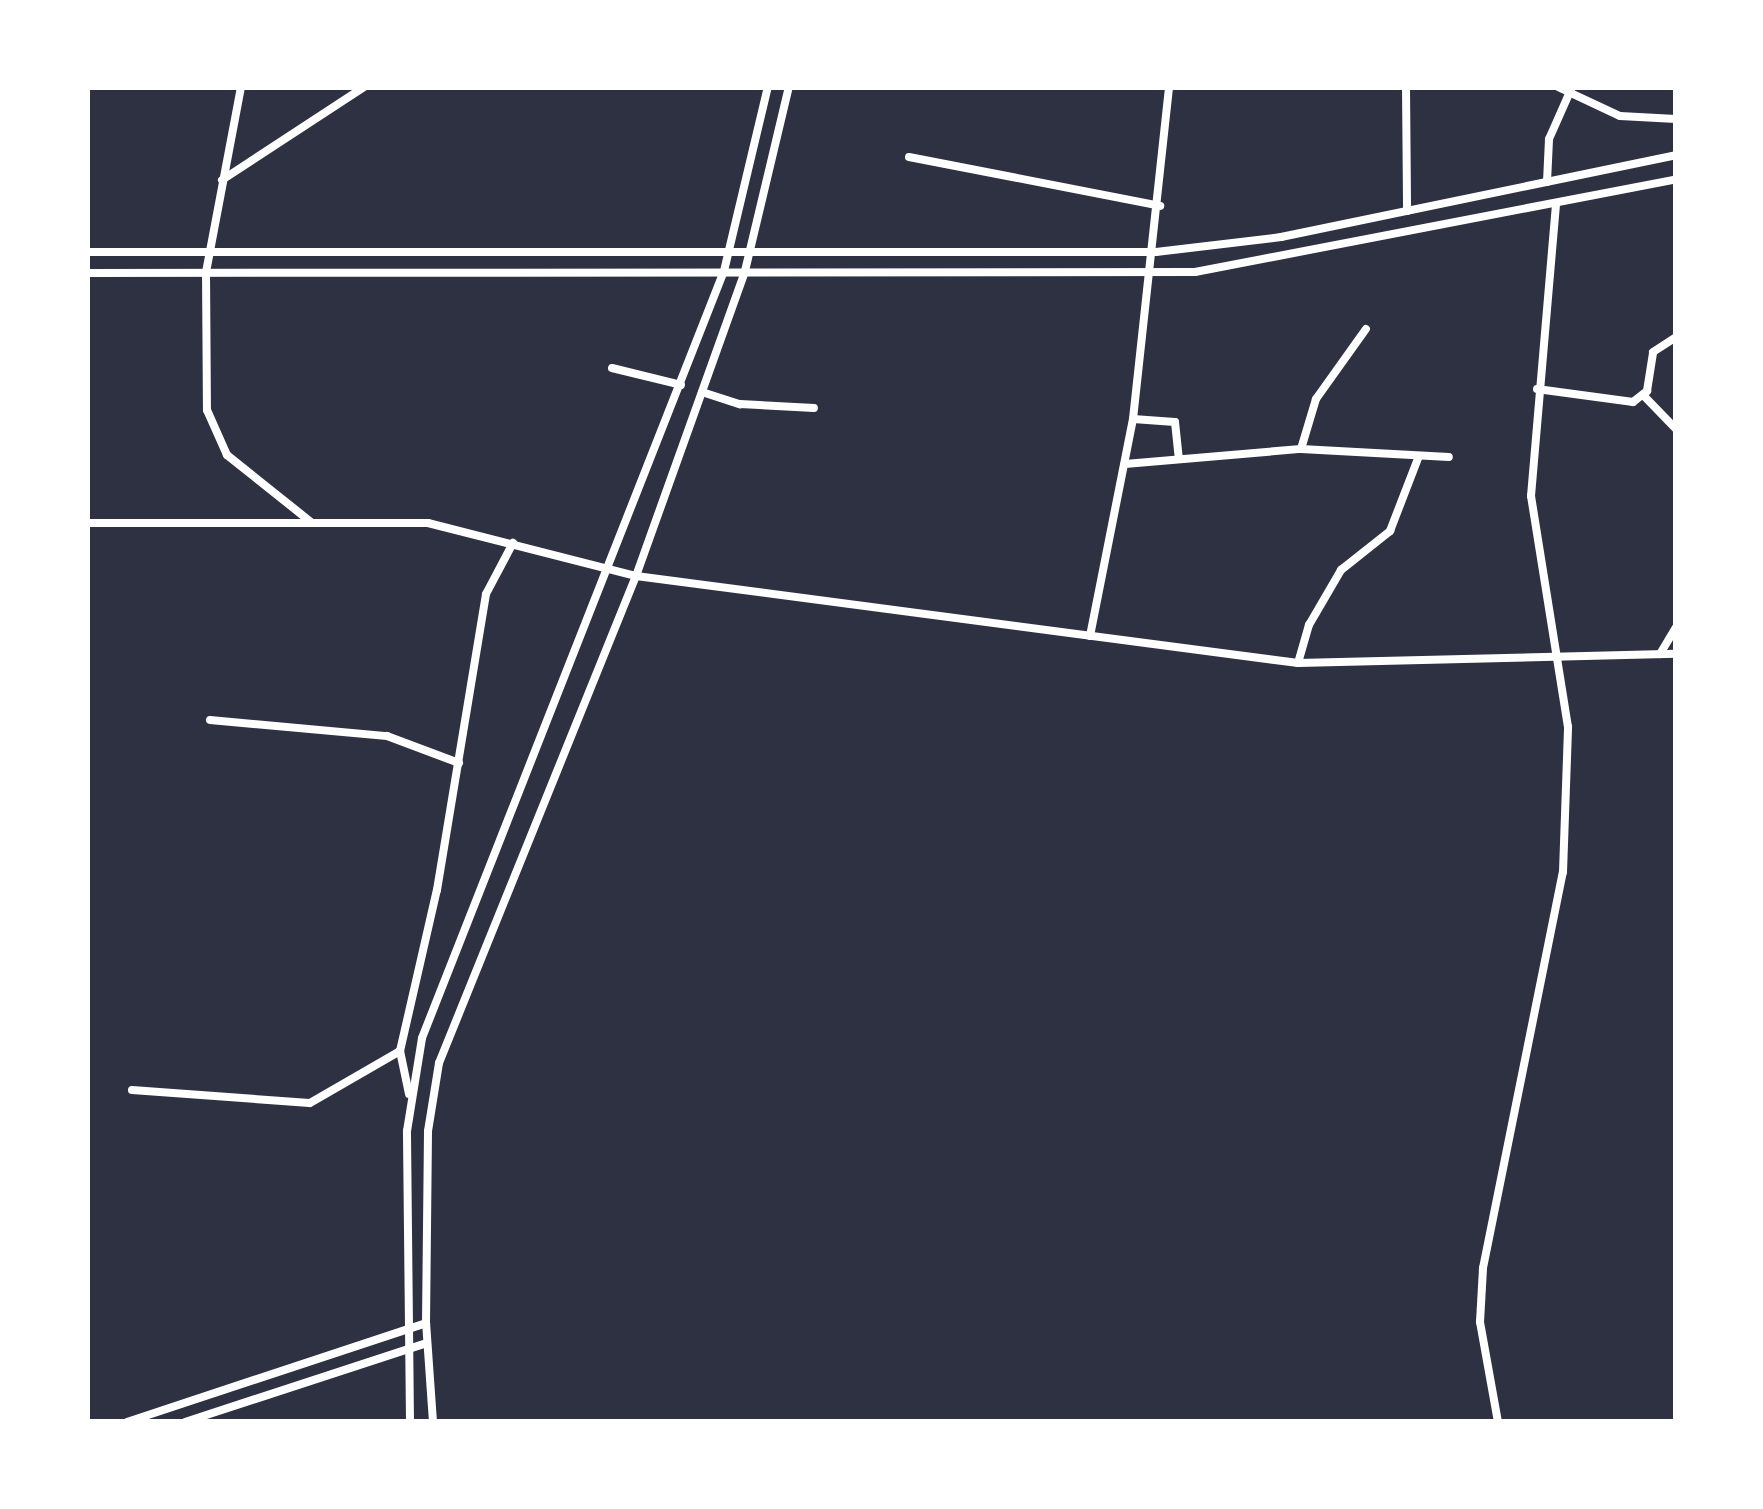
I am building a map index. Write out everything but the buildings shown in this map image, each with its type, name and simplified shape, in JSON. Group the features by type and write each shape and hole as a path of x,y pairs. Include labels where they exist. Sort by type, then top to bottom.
{"street":[{"path":"241,87 206,272 206,398 214,434 244,472 313,523"},
{"path":"221,181 364,87"},
{"path":"410,1422 404,1332 410,1095 431,1011 612,570 724,272 767,87"},
{"path":"434,1422 425,1323 428,1131 439,1063 636,576 702,392 745,272 789,87"},
{"path":"1090,636 1133,419 1156,252 1168,87"},
{"path":"1406,87 1407,212"},
{"path":"1558,87 1620,116 1676,119"},
{"path":"1547,182 1549,139 1572,91"},
{"path":"87,252 1156,252 1407,212 1676,155"},
{"path":"909,158 1160,206"},
{"path":"87,273 1152,273 1267,264 1676,179"},
{"path":"1498,1422 1480,1290 1561,889 1569,746 1558,661 1533,539 1537,389 1556,206"},
{"path":"1301,449 1316,399 1366,329"},
{"path":"1644,396 1653,352 1676,337"},
{"path":"612,368 681,385"},
{"path":"1537,389 1627,403 1644,396"},
{"path":"702,392 752,405 814,408"},
{"path":"1644,396 1676,429"},
{"path":"1133,419 1174,422 1180,458"},
{"path":"1125,464 1301,449 1449,457"},
{"path":"1298,663 1309,625 1341,570 1390,531 1419,456"},
{"path":"87,523 428,523 636,576 1298,663 1558,661 1676,654"},
{"path":"410,1095 400,1051 458,763 486,594 513,543"},
{"path":"1659,656 1676,627"},
{"path":"210,720 375,734 458,763"},
{"path":"132,1090 310,1102 400,1051"},
{"path":"127,1422 425,1323"},
{"path":"185,1422 427,1342"}]}
